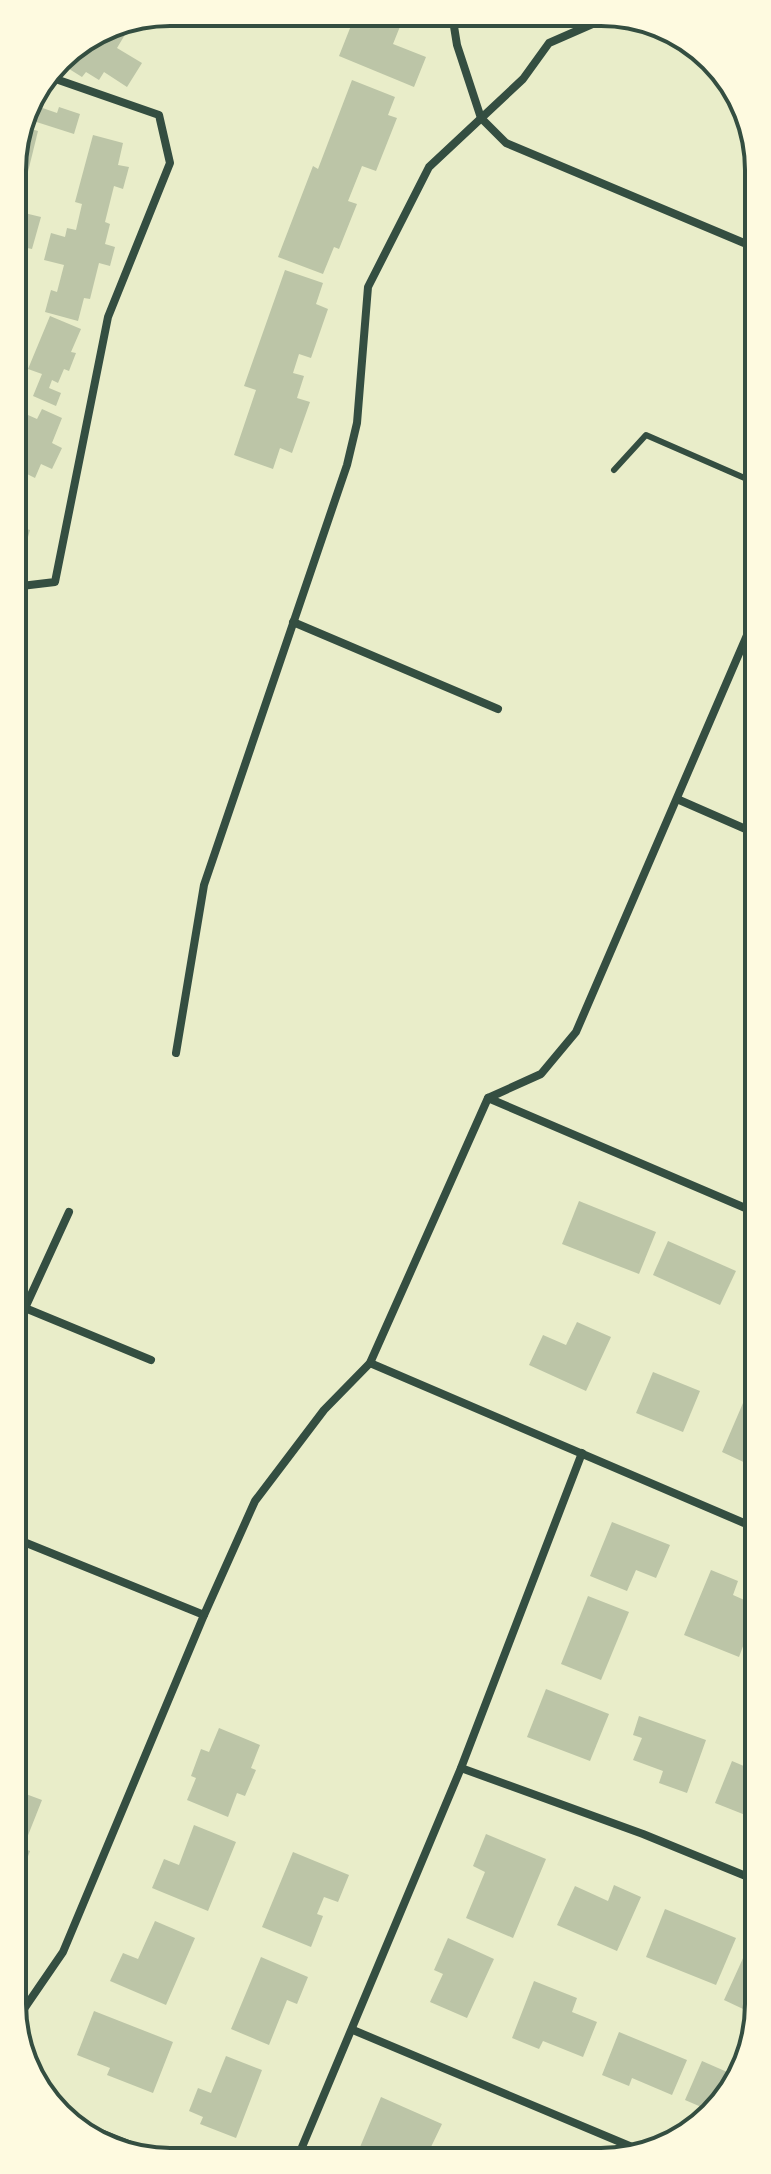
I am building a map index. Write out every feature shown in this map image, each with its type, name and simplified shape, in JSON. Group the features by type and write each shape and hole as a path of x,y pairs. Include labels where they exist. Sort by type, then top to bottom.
{"street":[{"path":"454,26 457,45 481,118 506,143 745,243"},
{"path":"176,1053 204,885 347,465 357,423 368,287 429,167 523,79 549,43 588,26"},
{"path":"26,585 55,582 108,317 170,163 159,115 58,80"},
{"path":"293,622 498,709"},
{"path":"26,2006 63,1952 255,1501 324,1410 370,1363 488,1098 541,1074 576,1032 745,640"},
{"path":"677,799 745,829"},
{"path":"488,1098 745,1208"},
{"path":"26,1306 69,1212"},
{"path":"26,1308 151,1360"},
{"path":"370,1363 745,1523"},
{"path":"302,2148 461,1768 582,1453"},
{"path":"26,1543 204,1615"},
{"path":"461,1768 643,1834 745,1876"},
{"path":"353,2030 628,2145"}],"lane":[{"path":"614,470 646,435 745,478"}],"building":[{"path":"351,26 400,26 393,44 426,57 414,87 339,56"},
{"path":"126,33 117,48 142,63 127,87 104,72 99,80 86,72 82,77 68,68 98,45"},
{"path":"352,80 395,97 388,115 397,118 376,171 362,166 348,201 357,204 339,249 334,247 323,274 278,257 313,166 318,169"},
{"path":"41,107 57,113 59,107 80,114 74,134 35,121"},
{"path":"32,129 38,131 26,180 31,133"},
{"path":"93,135 123,143 118,165 129,167 123,189 114,186 105,222 110,224 105,244 115,247 110,266 99,263 90,299 84,298 78,321 45,312 51,290 57,292 64,265 44,260 51,233 65,237 67,228 76,230 82,204 75,202"},
{"path":"26,213 41,217 32,249 26,248"},
{"path":"285,270 323,283 316,304 328,309 311,358 299,354 293,373 304,376 297,398 310,402 292,453 280,448 273,469 234,455 256,390 244,386"},
{"path":"50,316 81,329 71,352 76,353 69,371 64,369 58,383 52,380 49,388 61,393 56,406 33,396 42,374 28,369"},
{"path":"42,409 62,418 52,443 62,448 52,469 41,464 35,478 26,474 26,419 28,415 37,419"},
{"path":"579,1201 656,1232 639,1274 562,1244"},
{"path":"668,1241 736,1271 720,1305 653,1275"},
{"path":"577,1322 611,1337 586,1391 529,1365 543,1335 566,1345"},
{"path":"653,1372 700,1391 683,1432 636,1413"},
{"path":"745,1404 745,1463 722,1452"},
{"path":"612,1522 670,1545 656,1578 636,1570 627,1591 590,1576"},
{"path":"711,1570 738,1581 733,1595 745,1600 745,1641 739,1657 684,1635"},
{"path":"588,1596 629,1612 601,1680 561,1664"},
{"path":"546,1689 609,1714 590,1761 527,1737"},
{"path":"639,1716 706,1740 687,1793 659,1783 663,1771 633,1760 642,1738 633,1735"},
{"path":"219,1728 260,1745 251,1768 256,1770 245,1796 237,1793 228,1817 187,1800 196,1778 191,1776 201,1749 209,1752"},
{"path":"732,1761 745,1766 745,1815 715,1803"},
{"path":"26,1794 42,1800 26,1840"},
{"path":"194,1825 236,1842 208,1911 152,1888 164,1859 179,1865"},
{"path":"486,1834 546,1859 513,1938 466,1918 485,1872 473,1866"},
{"path":"293,1852 349,1875 338,1902 324,1897 317,1914 323,1916 311,1947 262,1927"},
{"path":"614,1885 641,1897 617,1951 557,1925 575,1886 608,1901"},
{"path":"665,1909 736,1938 716,1985 646,1957"},
{"path":"155,1921 195,1938 166,2005 110,1981 123,1953 138,1959"},
{"path":"448,1938 494,1959 467,2018 430,2002 443,1974 434,1970"},
{"path":"745,1954 745,2010 724,2000"},
{"path":"261,1957 308,1977 297,2004 287,2000 269,2045 231,2029"},
{"path":"534,1981 577,1998 572,2012 597,2022 583,2057 543,2041 539,2049 512,2038"},
{"path":"94,2011 173,2042 153,2093 107,2075 110,2068 77,2055"},
{"path":"619,2032 687,2060 672,2095 632,2078 629,2086 602,2075"},
{"path":"226,2056 262,2070 236,2138 200,2124 203,2117 189,2111 198,2088 211,2093"},
{"path":"702,2061 728,2072 701,2107 685,2100"},
{"path":"381,2097 442,2124 431,2147 434,2148 360,2148"}]}
